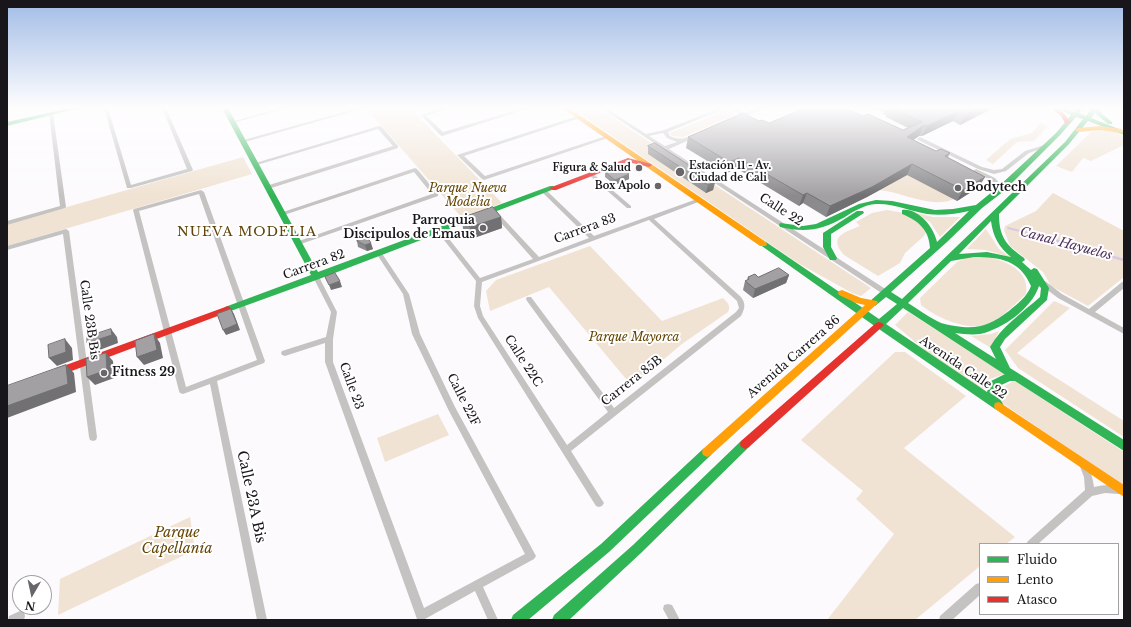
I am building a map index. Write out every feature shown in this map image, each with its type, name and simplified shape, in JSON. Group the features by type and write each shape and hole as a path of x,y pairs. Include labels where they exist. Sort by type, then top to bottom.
{"main road":[{"name":"Calle 23","path":"241,137 316,277"},
{"name":"Avenida Calle 22","path":"610,137 862,313 1123,491"},
{"name":"Avenida Carrera 86","path":"518,620 605,548 741,420 874,303 979,206 1001,189 1055,137"},
{"path":"559,620 637,549 766,424 903,303 1061,150 1072,137"},
{"path":"626,149 630,156 628,160 649,165"},
{"name":"Carrera 82","path":"48,376 628,160"},
{"path":"783,225 814,228 869,203 891,204 935,213 954,213 979,206"},
{"path":"833,258 827,247 826,236 829,231 868,208 874,207 892,208 904,211 925,222 932,230 934,236 934,249"},
{"path":"995,213 994,229 1000,243 1032,269 1045,288 1044,298 997,342 995,347 996,352 1007,371"},
{"path":"937,325 961,331 986,330 1023,304 1034,292 1035,286 1032,279 1023,269 1001,257 973,253 948,259"},
{"name":"Avenida Calle 22","path":"790,263 817,277 845,295 859,301 874,303"},
{"name":"Avenida Calle 22","path":"885,292 1124,446"},
{"path":"994,403 992,393 995,384 1009,378 1018,377"}],"street":[{"path":"7,223 63,207 54,137"},
{"path":"115,137 129,187 190,170 176,137"},
{"path":"243,141 257,137"},
{"path":"255,164 345,137"},
{"path":"268,187 396,147 388,137"},
{"path":"515,137 460,155 484,178 604,137"},
{"name":"Calle 22","path":"649,137 885,292"},
{"path":"668,137 682,141"},
{"path":"666,148 691,137"},
{"path":"1001,189 993,179 917,140 980,168 994,172 1004,170 1027,152 1045,147"},
{"path":"282,214 414,170 436,195 298,243"},
{"path":"591,174 629,207"},
{"path":"201,192 261,361 183,391 168,332 136,210 201,192"},
{"path":"545,192 593,239"},
{"name":"Carrera 83","path":"479,281 699,200"},
{"path":"493,211 537,259"},
{"name":"Carrera 85B","path":"566,450 739,314 743,306 739,299 650,218"},
{"name":"Calle 23B Bis","path":"7,248 66,231 93,437"},
{"path":"440,231 479,281"},
{"name":"Calle 22F","path":"380,253 406,294 416,334 452,409 531,556 477,584"},
{"name":"Calle 23","path":"316,277 334,312 329,338 329,362 421,615 477,584"},
{"name":"Calle 22C","path":"479,281 477,306 480,316 599,503"},
{"path":"1042,282 1051,290 1071,302 1124,331"},
{"path":"1090,312 1124,284"},
{"path":"1044,298 1056,298 1071,302"},
{"path":"529,300 613,412"},
{"path":"285,353 329,338"},
{"name":"Calle 23A Bis","path":"213,379 262,620"},
{"path":"1083,464 1088,477 1090,492"},
{"path":"1032,543 1090,492 1104,489 1123,491"},
{"path":"477,584 493,620"},
{"path":"944,620 979,589"},
{"path":"668,608 675,620"}],"green space":[{"name":"Parque Nueva Modelia","path":"392,137 438,137 502,203 462,218"},
{"path":"614,137 642,137 871,288 861,296 852,293 798,263"},
{"path":"1016,137 1037,137 1034,141 1017,142 993,164 986,160 1010,139"},
{"path":"1086,137 1124,137 1124,145 1091,161 1083,158 1072,172 1056,166"},
{"path":"243,157 252,174 7,246 7,224"},
{"path":"907,175 954,199 945,202 926,201 879,190"},
{"path":"1053,193 1124,231 1124,277 1088,306 1051,286 1043,272 1010,246 1004,230 1005,226 1036,211"},
{"path":"887,210 904,213 927,226 923,227 926,232 924,236 905,253 900,263 878,276 844,255 839,249 837,243 840,236 844,233 860,226 856,222 872,213"},
{"path":"913,212 933,217 960,217 940,237 930,222"},
{"path":"986,229 999,249 1010,257 986,250 967,249"},
{"name":"Parque Mayorca","path":"590,246 662,321 723,298 728,305 728,312 682,344 632,386 549,287 490,311 486,291 496,280"},
{"path":"972,255 990,258 1009,264 1017,269 1023,276 1026,284 1026,294 1000,317 982,326 954,323 936,315 921,305 920,298 957,262"},
{"path":"1054,301 1070,308 1017,353 1124,421 1124,437 1018,368 1005,350"},
{"path":"908,312 1005,374 987,380 982,391 926,351 895,325"},
{"path":"999,331 991,348 971,336 991,334"},
{"path":"895,352 905,352 966,396 904,448 1015,537 1007,543 979,543 979,567 915,620 827,620 894,534 856,499 863,491 801,440"},
{"path":"1015,381 1124,452 1124,486 999,401 1002,388"},
{"path":"438,414 449,435 385,462 377,438"},
{"name":"Parque Capellanía","path":"190,517 195,550 58,615 60,579"}],"building":[{"path":"688,137 908,137 936,151 941,149 950,153 945,156 985,177 963,190 912,164 872,187 830,206 807,193 803,195 739,158 729,162"},
{"path":"655,143 715,182 708,185 648,146"},
{"path":"619,167 629,174 615,180 605,172"},
{"path":"493,207 501,217 470,227 462,218"},
{"path":"367,237 371,243 365,245 357,241"},
{"path":"779,268 789,275 755,289 745,281 749,279 748,277 755,274 758,277"},
{"path":"335,273 340,281 329,285 325,277"},
{"path":"231,309 237,324 223,330 217,314"},
{"path":"111,329 112,335 87,343 87,337"},
{"path":"154,334 157,350 137,357 135,341"},
{"path":"65,339 66,352 49,358 48,345"},
{"path":"106,353 107,370 87,377 86,359"},
{"path":"66,365 68,384 7,406 7,386"}],"waterway":[{"name":"Canal Hayuelos","path":"1008,228 1044,237"},
{"name":"Canal Hayuelos","path":"1044,237 1048,238"},
{"name":"Canal Hayuelos","path":"1044,237 1124,260"}],"traffic: fast":[{"path":"241,137 316,277"},
{"path":"872,304 944,240 979,206 1001,189 1055,137"},
{"path":"879,325 1072,137"},
{"path":"228,309 553,188"},
{"path":"783,225 803,228 818,227 854,208 876,202 892,203 935,213 953,212 977,207"},
{"path":"905,212 917,218 930,230 934,249"},
{"path":"833,258 827,247 827,233 860,213"},
{"path":"995,213 996,229 1000,241 1008,250 1021,260"},
{"path":"763,244 999,406"},
{"path":"937,325 970,331 979,331 988,328 1006,318 1025,302 1034,290 1035,286 1030,275 1023,266 1012,260 987,254 974,254 951,258"},
{"path":"1007,371 995,347 1002,337 1044,298 1045,288 1034,271"},
{"path":"885,292 1124,446"},
{"path":"995,403 992,393 995,384 1009,377 1018,377"},
{"path":"559,620 637,549 745,444"},
{"path":"518,620 605,548 707,452"}],"traffic: slow":[{"path":"608,137 763,244"},
{"path":"842,293 859,301 874,303"},
{"path":"707,452 872,304"},
{"path":"999,406 1124,492"}],"traffic: jam":[{"path":"553,188 628,160 649,165"},
{"path":"58,372 228,309"},
{"path":"745,444 879,325"}],"place":[{"name":"Figura & Salud","path":"639,168"},
{"name":"Estación 11 - Av. Ciudad de Cali","path":"680,172"},
{"name":"Box Apolo","path":"658,186"},
{"name":"Bodytech","path":"958,188"},
{"name":"Parroquia Discipulos de Emaus","path":"483,228"},
{"name":"Fitness 29","path":"104,373"}],"district":[{"name":"NUEVA MODELIA","path":"247,232"}]}
